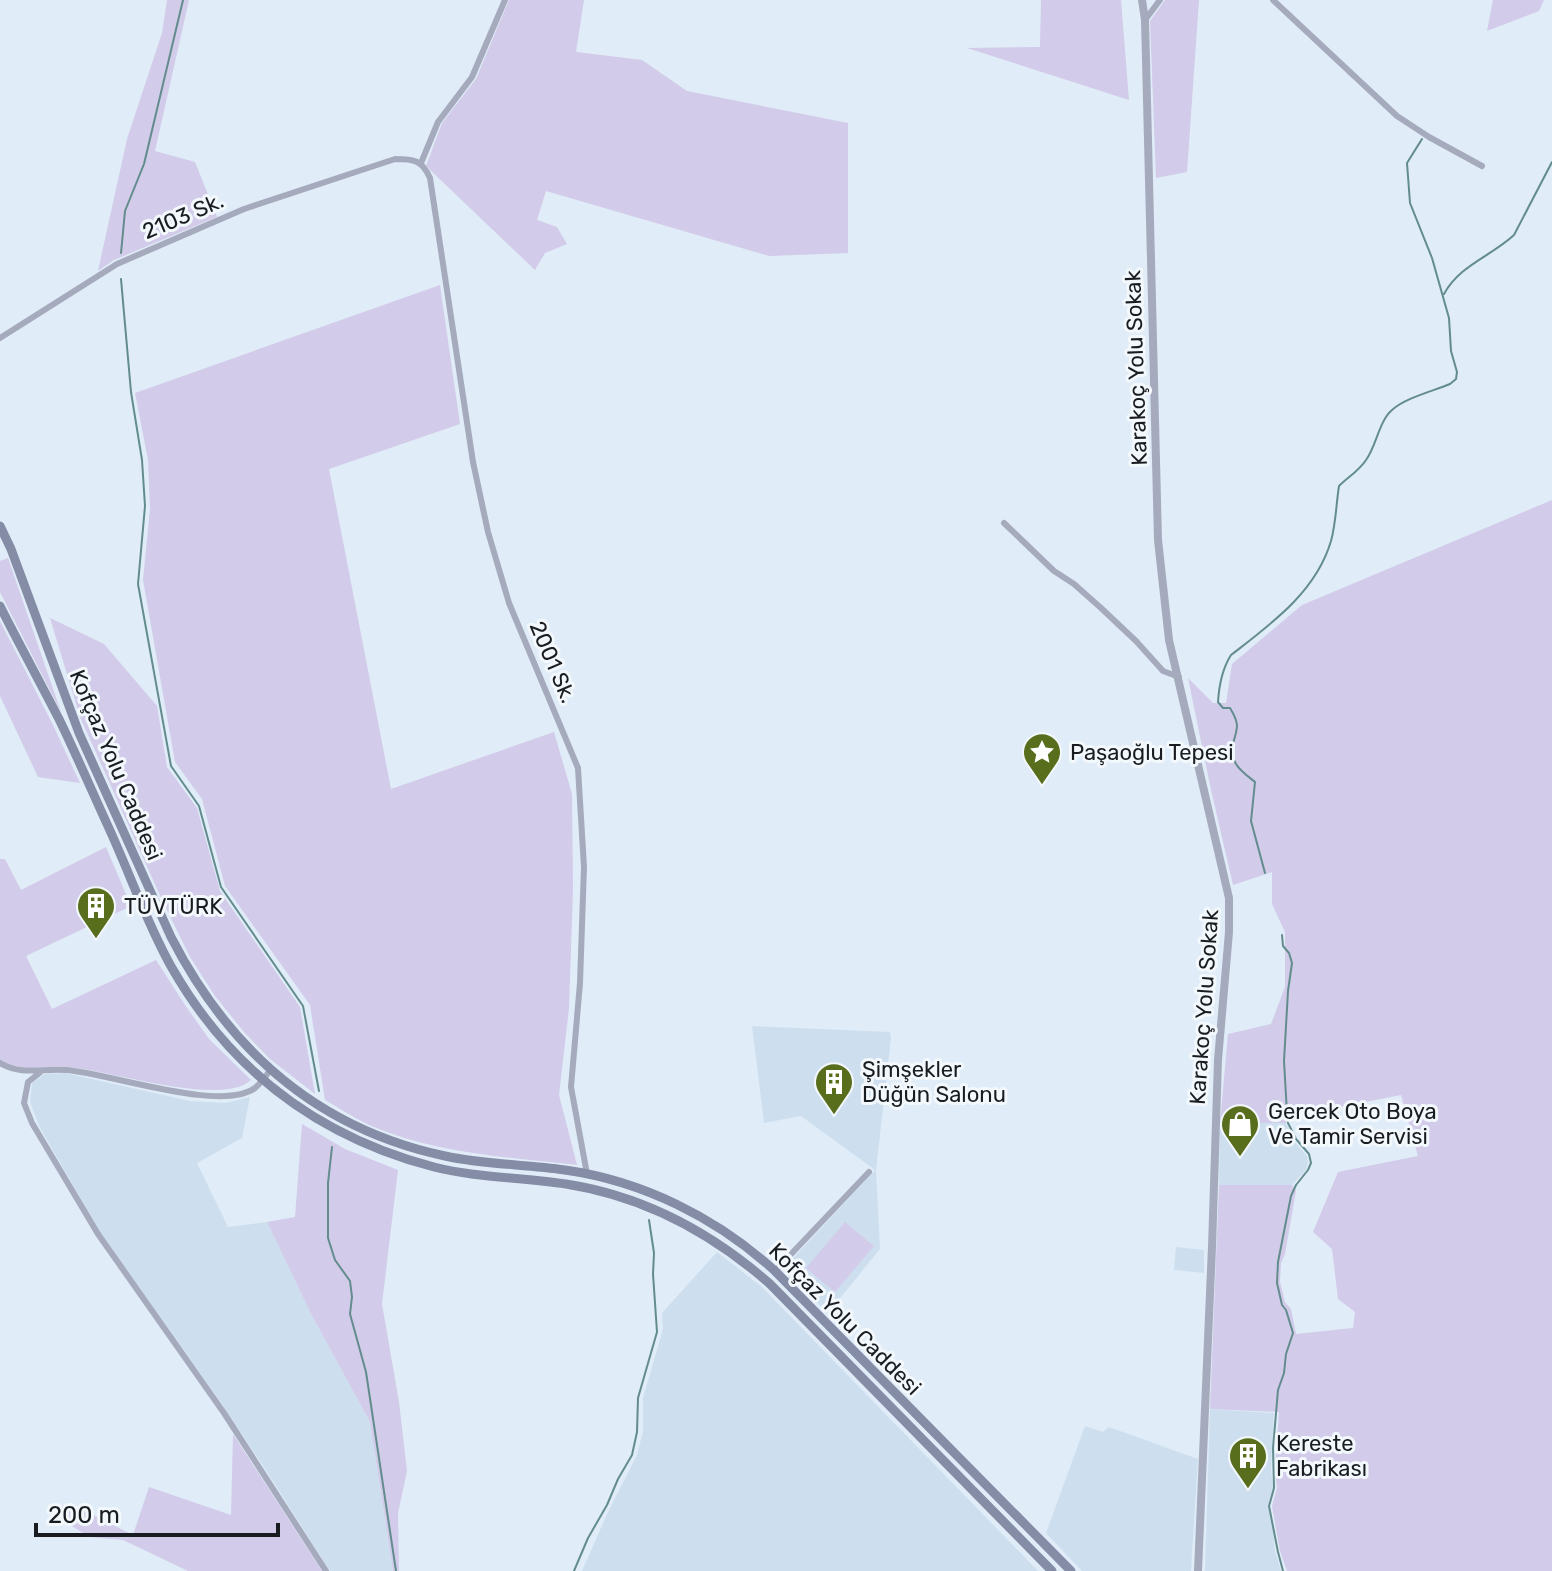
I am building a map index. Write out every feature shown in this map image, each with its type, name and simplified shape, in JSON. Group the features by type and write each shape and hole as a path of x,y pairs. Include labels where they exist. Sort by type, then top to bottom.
{"main road":[{"name":"Kofçaz Yolu Caddesi","path":"1,528 79,733 171,937 198,985 240,1039 297,1091 329,1112 371,1133 409,1147 473,1162 587,1174 649,1192 685,1208 738,1242 775,1271 1071,1571"},
{"path":"0,555 6,539"},
{"name":"Kofçaz Yolu Caddesi","path":"0,606 60,721 170,965 216,1032 263,1080 317,1120 380,1151 465,1174 597,1190 676,1219 714,1241 770,1284 1052,1571"}],"street":[{"path":"424,166 438,122 472,77 505,0"},
{"name":"Karakoç Yolu Sokak","path":"1142,0 1145,20 1158,540 1169,640 1229,898 1217,1075 1198,1571"},
{"path":"1145,20 1160,0"},
{"path":"1273,0 1397,116 1482,166"},
{"name":"2103 Sk.","path":"0,338 117,264 244,209 395,159 408,159 424,166"},
{"name":"2001 Sk.","path":"424,166 430,178 473,462 488,532 509,603 578,768 584,867 580,983 571,1087 587,1174"},
{"path":"1004,523 1054,571 1101,608 1163,671 1179,677"},
{"path":"0,1063 12,1070 66,1070 180,1093 227,1096 253,1090 271,1069"},
{"path":"42,1071 28,1082 24,1103 32,1123 98,1234 224,1413 326,1571"},
{"path":"775,1271 869,1172"}],"shaded area":[{"path":"167,0 189,0 155,151 195,162 217,217 114,260 98,271 127,139 162,33"},
{"path":"509,0 584,0 576,52 642,60 687,91 848,123 848,253 769,256 546,191 537,220 557,227 567,244 545,253 535,270 426,166 442,123 476,79"},
{"path":"1041,0 1121,0 1129,100 967,48 1040,47"},
{"path":"1165,0 1199,0 1187,172 1156,178 1150,21"},
{"path":"1493,0 1544,0 1539,11 1487,31"},
{"path":"440,285 460,424 329,469 391,789 554,732 572,794 569,1008 559,1095 577,1165 474,1153 423,1143 374,1127 325,1100 310,1005 225,886 202,799 175,762 143,580 150,509 148,460 135,393"},
{"path":"1552,500 1552,1571 1287,1571 1272,1506 1277,1488 1275,1471 1279,1412 1210,1409 1219,1185 1292,1185 1296,1191 1280,1282 1285,1302 1291,1309 1296,1334 1353,1328 1355,1312 1338,1299 1332,1249 1313,1232 1338,1172 1418,1156 1401,1095 1289,1117 1286,1123 1220,1123 1228,1034 1271,1024 1285,987 1285,932 1272,904 1272,872 1233,885 1188,678 1213,703 1226,703 1232,664 1302,605"},
{"path":"8,558 61,712 0,592 0,561"},
{"path":"50,618 104,644 157,706 167,767 197,808 220,891 300,1007 315,1094 270,1059 244,1032 215,996 190,957 80,717"},
{"path":"0,621 80,783 38,777 0,696"},
{"path":"106,847 131,906 26,956 52,1009 156,960 209,1039 251,1080 236,1088 190,1089 85,1069 33,1068 0,1060 0,859 5,859 21,890"},
{"path":"752,1026 890,1032 876,1170 880,1249 828,1313 783,1269 875,1170 801,1116 764,1123"},
{"path":"65,1073 190,1101 226,1103 250,1097 242,1138 197,1163 228,1227 267,1222 311,1314 370,1422 393,1571 330,1571 222,1404 100,1232 40,1128 30,1102 32,1083 45,1074"},
{"path":"1220,1123 1286,1123 1294,1141 1307,1156 1306,1170 1292,1185 1219,1185"},
{"path":"302,1124 345,1149 398,1170 382,1304 407,1471 398,1513 399,1571 393,1571 370,1422 311,1314 267,1222 295,1217"},
{"path":"845,1222 874,1246 835,1292 806,1268"},
{"path":"1176,1247 1204,1250 1204,1273 1174,1270"},
{"path":"717,1252 762,1287 1038,1571 582,1571 637,1455 643,1431 643,1398 663,1329 662,1313"},
{"path":"1210,1409 1274,1413 1273,1488 1268,1505 1281,1571 1205,1571"},
{"path":"1085,1426 1103,1432 1109,1427 1198,1459 1191,1571 1082,1571 1046,1533"},
{"path":"233,1434 322,1571 188,1571 123,1540 90,1537 60,1519 57,1506 71,1504 133,1535 149,1487 231,1515"}],"waterway":[{"path":"121,253 125,211 144,164 183,0"},
{"path":"1265,873 1251,821 1255,782 1233,758 1237,726 1230,708 1223,708 1218,702 1220,684 1231,655 1290,606 1315,576 1331,541 1339,486 1366,460 1388,415 1404,402 1456,379 1449,318 1432,258 1410,203 1407,163 1422,139"},
{"path":"1444,294 1467,268 1514,235 1552,162"},
{"path":"121,279 145,506 138,584 171,766 199,806 221,887 303,1006 319,1091"},
{"path":"1282,935 1283,946 1292,963 1284,1061 1288,1123 1309,1154 1311,1163 1291,1196 1278,1262 1277,1283 1293,1333 1278,1390 1273,1448 1274,1488 1269,1506 1283,1571"},
{"path":"332,1147 328,1183 328,1238 335,1260 350,1281 350,1314 366,1372 396,1571"},
{"path":"574,1571 632,1455 637,1432 638,1398 657,1332 654,1253 649,1220"}],"place":[{"name":"Paşaoğlu Tepesi","path":"1042,786"},
{"name":"TÜVTÜRK","path":"96,940"},
{"name":"Şimşekler Düğün Salonu","path":"834,1116"},
{"name":"Gercek Oto Boya Ve Tamir Servisi","path":"1240,1158"},
{"name":"Kereste Fabrikası","path":"1248,1490"}]}
